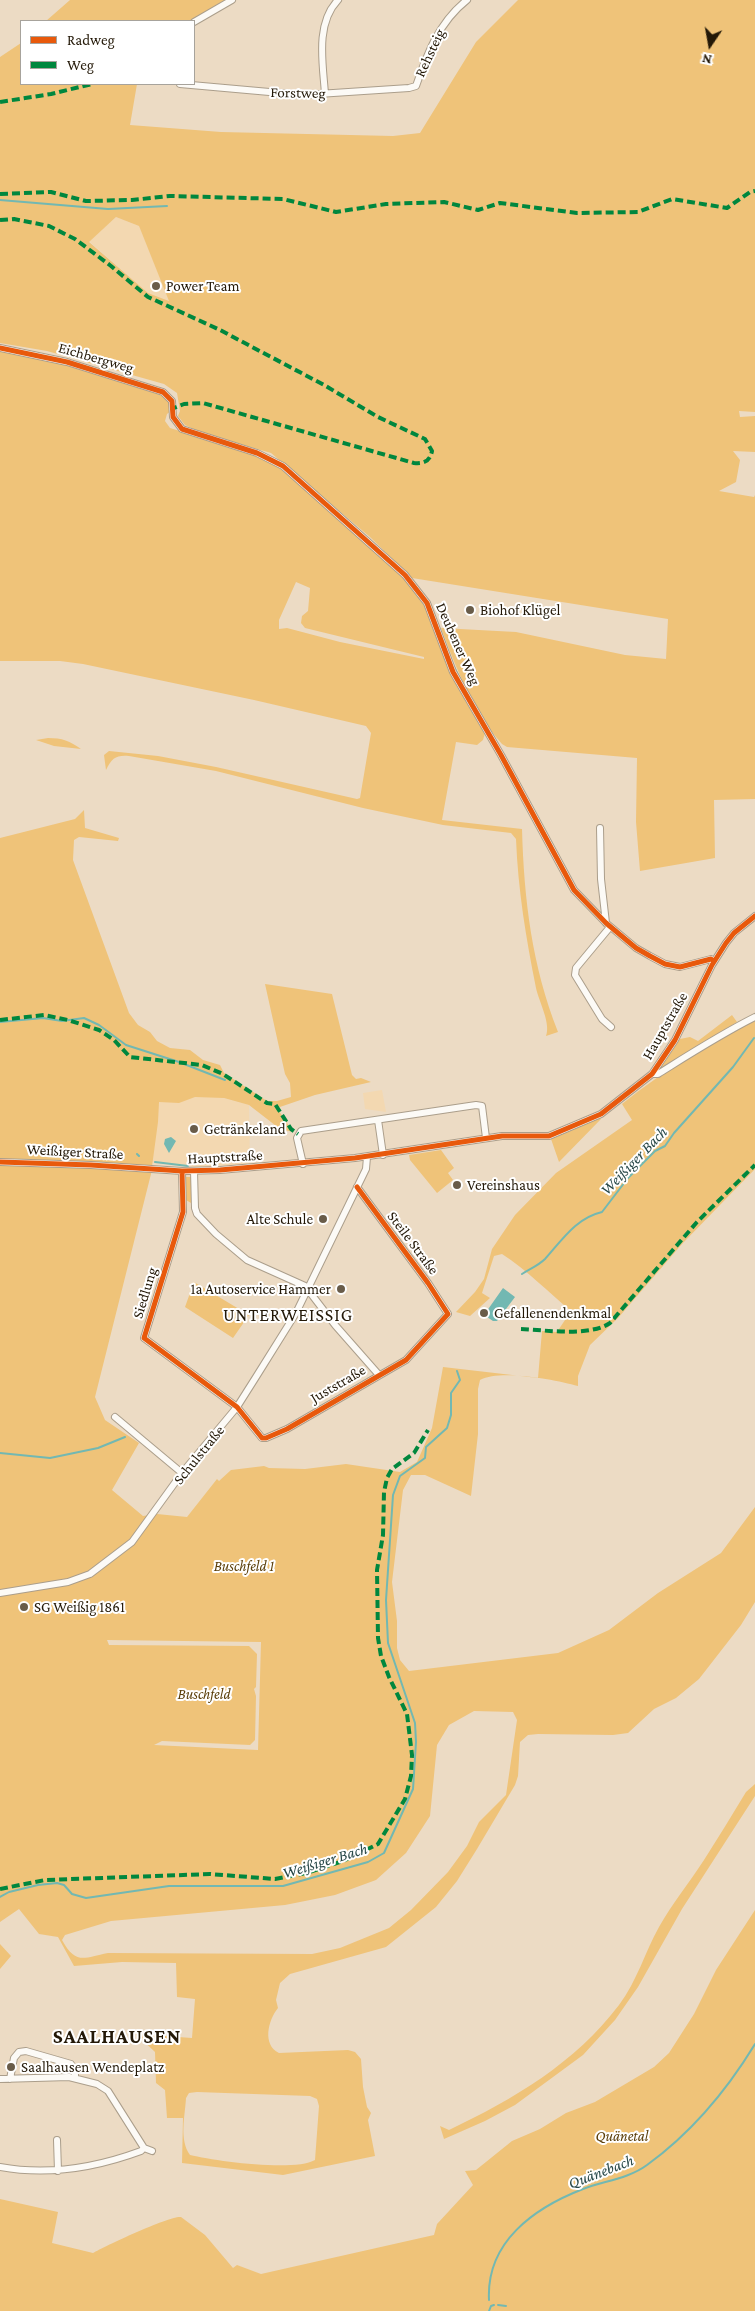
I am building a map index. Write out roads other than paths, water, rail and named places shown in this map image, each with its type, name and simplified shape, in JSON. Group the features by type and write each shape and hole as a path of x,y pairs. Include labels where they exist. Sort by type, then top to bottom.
{"street":[{"path":"195,21 232,0"},
{"path":"326,94 322,45 328,17 338,0"},
{"name":"Rehsteig","path":"416,86 438,33 453,13 467,0"},
{"name":"Forstweg","path":"190,85 281,94 326,94 416,86"},
{"name":"Eichbergweg","path":"0,348 67,362 148,386 163,392 169,397 174,408"},
{"name":"Deubener Weg","path":"174,408 175,423 182,429 257,453 283,466 377,549 417,589 432,614 453,672 501,754 554,856 574,890 608,925 636,948 665,964 680,966 711,959 714,961"},
{"path":"600,828 601,879 608,925 576,968 575,975 602,1019 611,1027"},
{"name":"Hauptstraße","path":"149,1169 194,1172 303,1164 383,1155 486,1138 549,1136 601,1114 652,1074 675,1040 714,961 734,933 755,916"},
{"path":"652,1074 658,1074 704,1047 716,1036 755,1017"},
{"path":"303,1164 297,1138 301,1131 479,1104 482,1106 486,1138"},
{"path":"378,1120 383,1155"},
{"name":"Schulstraße","path":"0,1593 68,1582 90,1574 132,1542 182,1474 237,1407 296,1313 366,1169 367,1156"},
{"name":"Weißiger Straße","path":"0,1162 149,1169"},
{"name":"Siedlung","path":"182,1172 184,1208 144,1338 237,1407"},
{"path":"194,1172 195,1208 197,1214 240,1255 255,1265 305,1286 334,1325 379,1375"},
{"name":"Steile Straße","path":"356,1188 428,1283 448,1314"},
{"path":"184,1208 195,1208"},
{"name":"Juststraße","path":"237,1407 258,1435 266,1438 287,1428 413,1355 448,1314"},
{"path":"115,1417 182,1474"},
{"path":"10,2079 14,2058 19,2052 26,2051 61,2059 71,2064 75,2078"},
{"path":"0,2079 41,2076 75,2078 97,2084 108,2091 144,2148 152,2152"},
{"path":"57,2140 58,2171"},
{"path":"0,2167 20,2171 58,2171 108,2163 142,2151 144,2148"}],"water":[{"path":"171,1137 176,1141 169,1153 164,1144 165,1139"},
{"path":"503,1288 515,1297 497,1321 493,1321 484,1315"}],"waterway":[{"path":"0,200 108,209 167,206"},
{"path":"454,667 460,679"},
{"path":"0,1022 43,1018 62,1021 84,1018 99,1025 126,1045 179,1062 225,1080"},
{"name":"Weißiger Bach","path":"522,1274 543,1261 577,1224 602,1212 628,1178 655,1151 665,1146 674,1133 733,1067 754,1038"},
{"path":"155,1162 188,1166"},
{"name":"Weißiger Bach","path":"0,1897 9,1892 38,1885 57,1883 64,1885 72,1894 86,1898 169,1886 283,1886 368,1862 384,1853 413,1789 416,1742 415,1723 388,1643 386,1600 393,1495 400,1476 425,1458 426,1447 447,1428 451,1415 451,1393 460,1380 457,1371"},
{"path":"0,1453 50,1458 98,1448 125,1437"},
{"name":"Quänebach","path":"489,2300 490,2279 496,2261 505,2244 516,2230 547,2206 565,2197 591,2186 632,2174 647,2165 678,2139 707,2110 755,2044"},
{"name":"Quänebach","path":"489,2311 491,2306 494,2305"},
{"path":"498,2305 506,2306"}],"place":[{"name":"Power Team","path":"156,286"},
{"name":"Biohof Klügel","path":"470,610"},
{"name":"Getränkeland","path":"194,1129"},
{"name":"Vereinshaus","path":"457,1185"},
{"name":"Alte Schule","path":"323,1219"},
{"name":"1a Autoservice Hammer","path":"341,1289"},
{"name":"Gefallenendenkmal","path":"484,1313"},
{"name":"SG Weißig 1861","path":"24,1607"},
{"name":"Saalhausen Wendeplatz","path":"11,2067"}],"district":[{"name":"UNTERWEISSIG","path":"288,1315"},
{"name":"SAALHAUSEN","path":"117,2037"}],"park label":[{"name":"Buschfeld 1","path":"244,1566"},
{"name":"Buschfeld","path":"204,1694"},
{"name":"Quänetal","path":"622,2136"}]}
